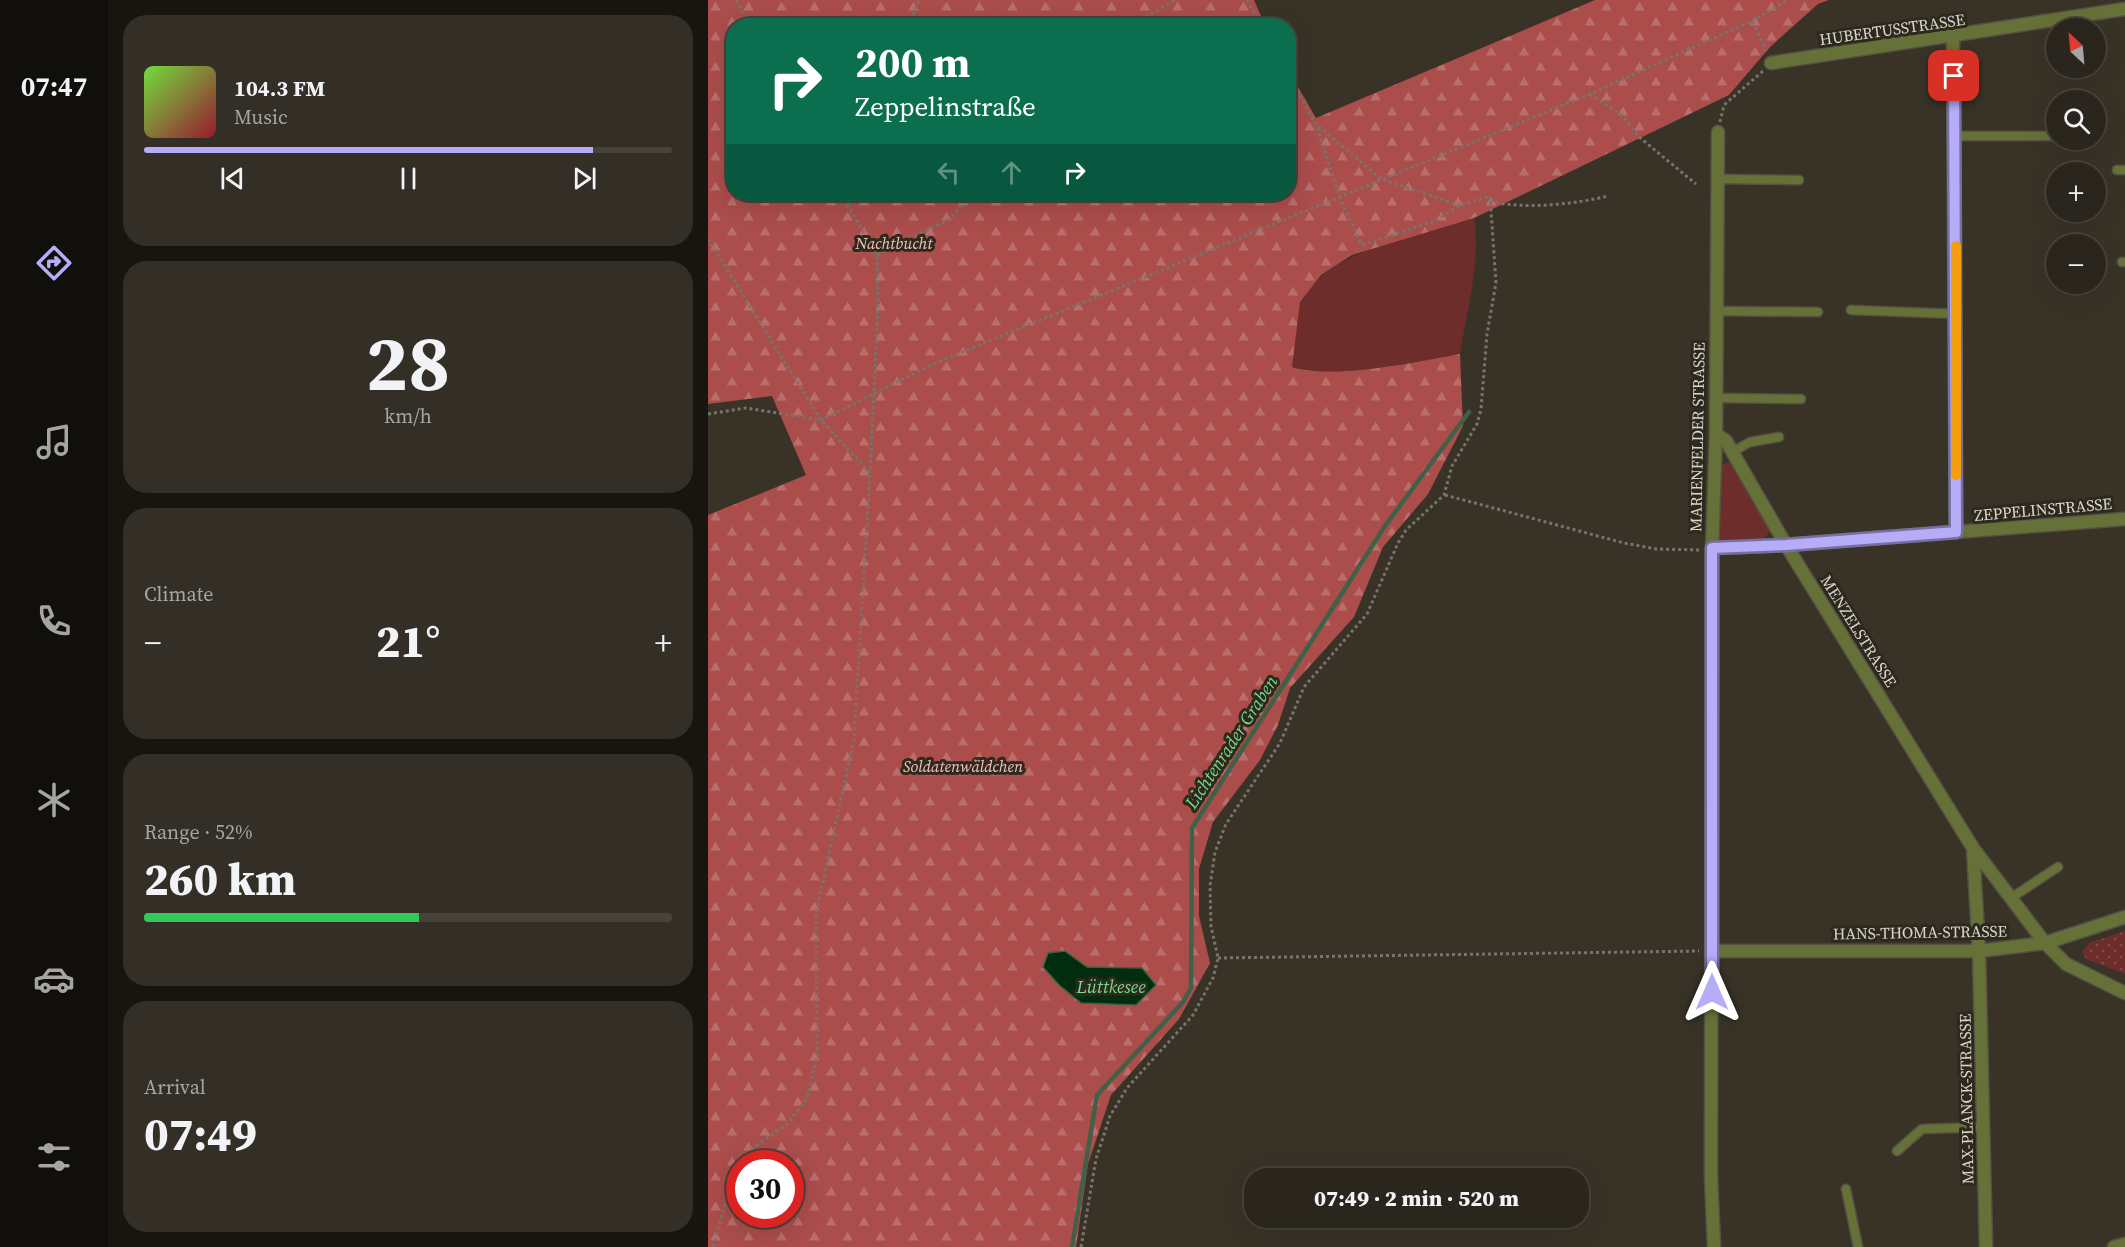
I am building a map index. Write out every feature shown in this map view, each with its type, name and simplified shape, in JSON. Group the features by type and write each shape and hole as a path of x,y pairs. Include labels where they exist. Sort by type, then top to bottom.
{"street":[{"name":"HUBERTUSSTRASSE","path":"1771,63 2125,9"},
{"path":"1953,36 1957,314 1956,532"},
{"name":"MARIENFELDER STRASSE","path":"1713,1247 1711,1177 1712,549 1716,434 1715,311 1718,132"},
{"name":"MENZELSTRASSE","path":"1716,434 1726,441 1786,545 1973,848 2045,943 2066,964 2125,993"},
{"name":"ZEPPELINSTRASSE","path":"1712,549 2125,519"},
{"name":"MENZELSTRASSE","path":"1973,848 1979,951"},
{"name":"HANS-THOMA-STRASSE","path":"1712,951 1979,951 2045,943 2125,917"},
{"name":"MAX-PLANCK-STRASSE","path":"1979,951 1986,1247"},
{"path":"2114,1247 2125,1244"}],"lane":[{"path":"1954,136 2046,136"},
{"path":"1716,179 1798,180"},
{"path":"1851,310 1957,314"},
{"path":"1715,311 1818,312"},
{"path":"1716,398 1801,399"},
{"path":"1732,452 1750,442 1779,437"},
{"path":"2011,898 2058,867"},
{"path":"1897,1151 1922,1129 1983,1127"},
{"path":"1846,1189 1858,1247"}],"path":[{"path":"736,0 746,18"},
{"path":"912,18 919,0"},
{"path":"1144,18 1175,0"},
{"path":"1247,0 1257,18"},
{"path":"708,414 746,408 821,420 931,365 1590,94 1752,21 1788,0"},
{"path":"1718,132 1724,105 1771,63 1752,21"},
{"path":"1081,1247 1096,1159 1110,1116 1127,1088 1193,1015 1207,992 1218,958 1211,926 1210,886 1215,852 1226,824 1280,744 1297,699 1308,681 1367,614 1406,530 1444,495 1452,466 1477,424 1481,409 1487,334 1497,274 1490,196 1461,205 1432,222 1362,245 1340,198 1316,124 1296,89"},
{"path":"1590,94 1623,116 1639,137 1696,184"},
{"path":"1316,124 1381,179 1461,205"},
{"path":"1490,201 1511,205 1562,205 1608,196"},
{"path":"750,1150 787,1124 807,1098 817,1057 816,913 854,740 874,393 877,255 845,201"},
{"path":"877,255 950,219 966,201"},
{"path":"708,238 821,420 870,473"},
{"path":"1444,495 1645,547 1676,551 1712,549"},
{"path":"1218,958 1712,951"},
{"path":"713,1247 726,1200"}],"shaded area":[{"path":"1474,218 1476,251 1460,354 1352,371 1310,371 1292,367 1297,310 1312,285 1330,270 1352,257 1377,247"},
{"path":"1732,461 1771,530 1764,539 1718,540 1720,465"},
{"path":"2125,931 2125,974 2086,959 2082,952 2089,943"}],"green space":[{"name":"Soldatenwäldchen","path":"708,0 1254,0 1262,18 726,18 726,201 1296,201 1296,83 1316,118 1595,0 1829,0 1818,4 1770,47 1729,95 1474,218 1352,255 1321,275 1300,302 1292,367 1310,371 1352,371 1460,354 1463,426 1428,494 1383,547 1354,617 1290,688 1278,725 1260,760 1213,822 1199,869 1199,916 1210,963 1179,1019 1111,1095 1088,1164 1076,1247 708,1247 708,515 806,475 772,396 708,404"}],"water":[{"name":"Lüttkesee","path":"1065,951 1087,967 1142,968 1156,985 1136,1005 1081,1003 1059,985 1043,967 1048,953"}],"waterway":[{"name":"Lichtenrader Graben","path":"1072,1247 1097,1095 1183,1002 1191,988 1192,828 1385,526 1469,412"}],"slow traffic":[{"path":"1956,246 1956,475"}],"route":[{"path":"1712,992 1712,548 1786,545 1956,532 1957,314 1954,76"}],"park label":[{"name":"Nachtbucht","path":"894,243"}]}
